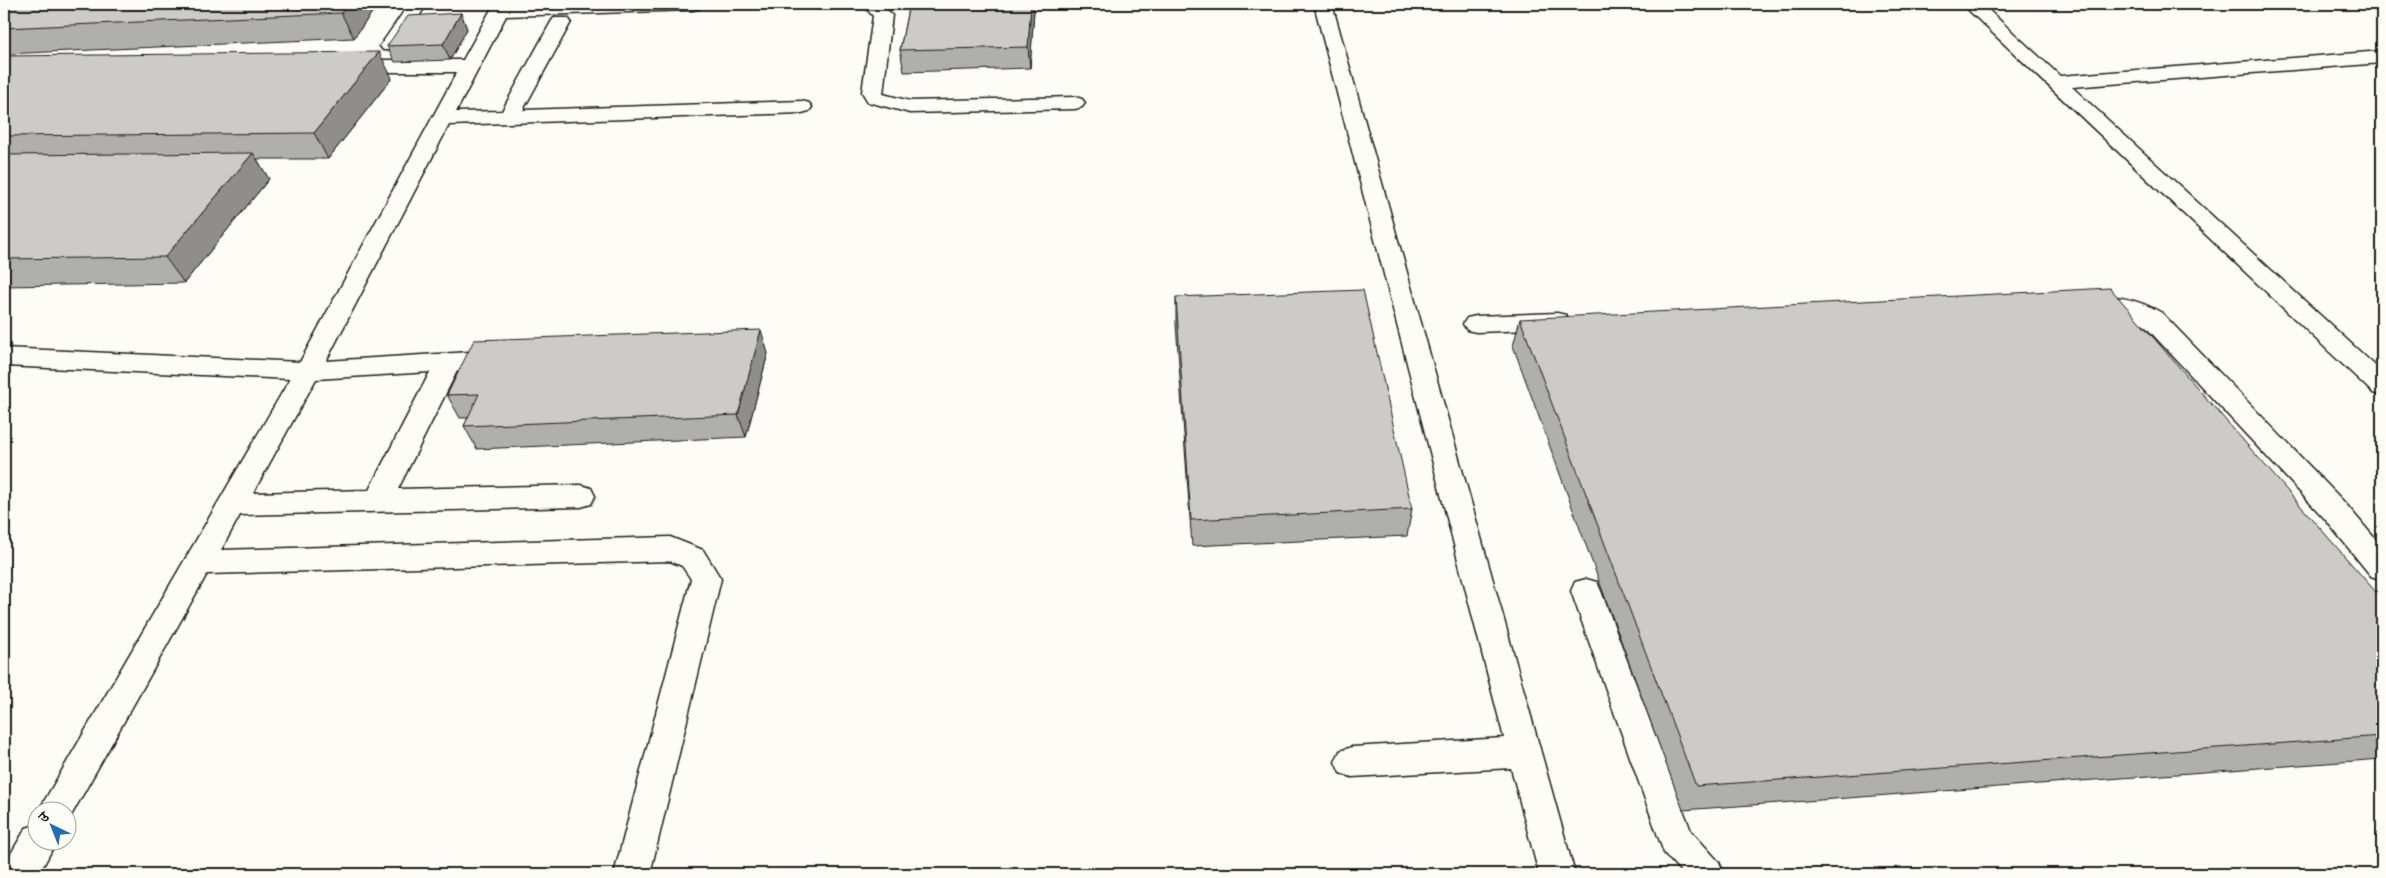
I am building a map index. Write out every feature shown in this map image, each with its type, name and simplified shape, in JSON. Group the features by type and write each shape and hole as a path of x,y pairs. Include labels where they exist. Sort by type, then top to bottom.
{"lane":[{"path":"377,66 418,4"},
{"path":"62,800 308,371 498,13 694,4"},
{"path":"871,4 883,15 872,92 875,98 910,108 1075,103"},
{"path":"1323,4 1558,874"},
{"path":"1971,4 2382,387"},
{"path":"2376,4 2382,7"},
{"path":"567,11 635,19"},
{"path":"510,116 567,11"},
{"path":"2055,82 2382,57"},
{"path":"329,66 469,66"},
{"path":"441,119 802,107"},
{"path":"2068,304 2117,303 2137,308 2153,319 2335,511 2382,568"},
{"path":"1476,324 1585,320"},
{"path":"4,357 308,371 526,357"},
{"path":"378,501 448,362"},
{"path":"232,504 580,496"},
{"path":"199,562 670,549 689,554 699,564 706,579 632,874"},
{"path":"1586,591 1677,841 1706,874"},
{"path":"1352,762 1524,752"},
{"path":"19,874 33,850"}],"building":[{"path":"10,4 348,4 341,13 4,28 4,9"},
{"path":"909,4 1031,4 1028,47 900,50"},
{"path":"461,13 443,44 387,46 408,16"},
{"path":"379,52 314,133 4,136 4,56"},
{"path":"253,153 165,257 4,259 4,155"},
{"path":"2110,288 2382,599 2382,736 1696,786 1520,319"},
{"path":"1363,290 1412,509 1191,520 1176,297"},
{"path":"761,330 738,415 464,426 479,394 447,395 474,340"}]}
